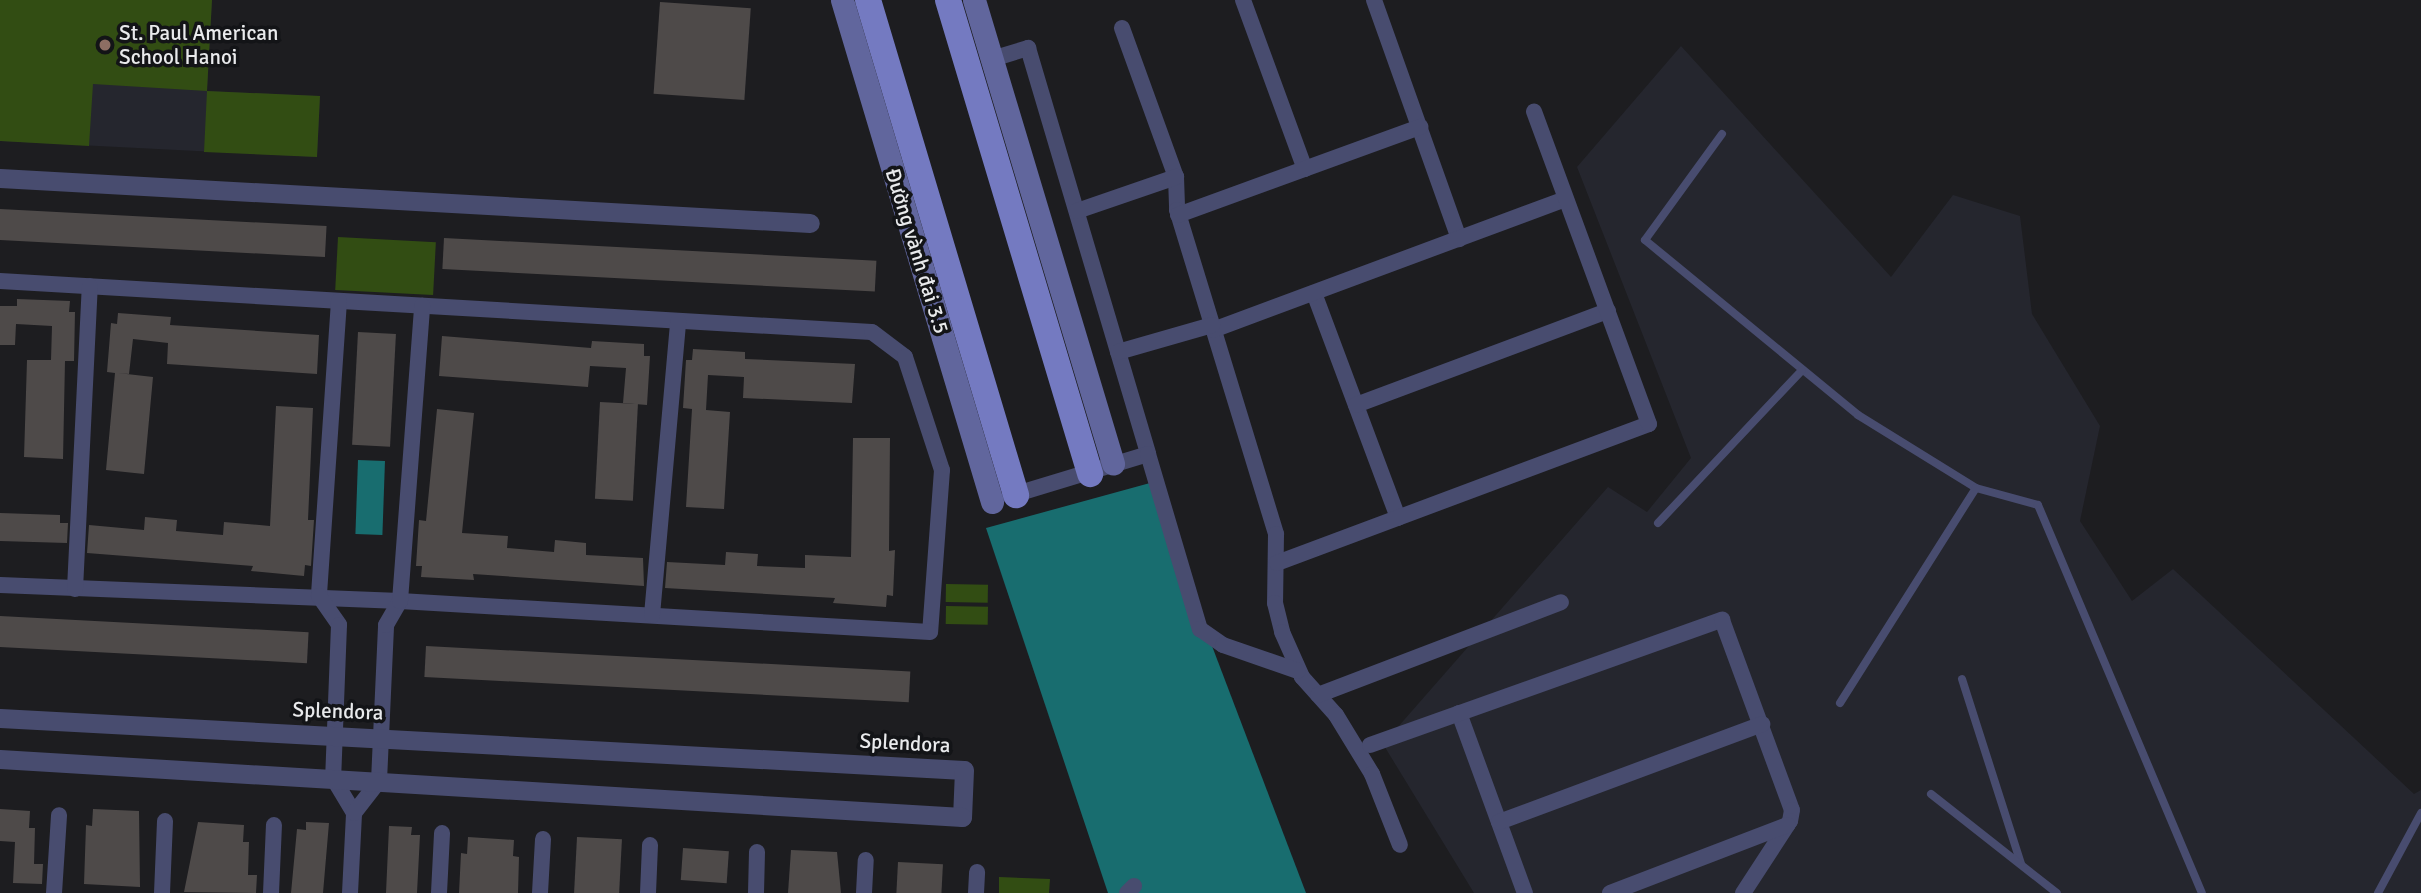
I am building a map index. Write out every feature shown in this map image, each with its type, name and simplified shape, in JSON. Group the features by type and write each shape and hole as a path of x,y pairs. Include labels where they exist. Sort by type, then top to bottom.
{"main road":[{"name":"Đường vành đai 3.5","path":"842,0 1004,498"},
{"name":"Đường vành đai 3.5","path":"868,0 1004,498"},
{"path":"948,0 1102,469"},
{"path":"974,0 1102,469"}],"street":[{"path":"1243,0 1306,169"},
{"path":"1374,0 1459,239"},
{"path":"1122,28 1176,177 1178,215 1276,534 1275,603 1298,671 1336,715 1372,774 1400,845"},
{"path":"992,58 1028,48 1200,629 1223,645 1298,671"},
{"path":"1277,563 1649,424 1534,112"},
{"path":"1178,215 1420,127"},
{"path":"1077,211 1176,177"},
{"path":"0,178 810,223"},
{"path":"1118,352 1212,328 1314,293 1565,199"},
{"path":"0,281 872,332 905,357 942,470 930,632 400,601 0,585"},
{"path":"75,589 90,286"},
{"path":"1314,293 1398,518"},
{"path":"340,301 320,598 340,625 333,778 354,813 350,893"},
{"path":"354,813 379,782 386,625 400,601 422,306"},
{"path":"1356,405 1608,311"},
{"path":"652,615 678,321"},
{"path":"1004,498 1148,454"},
{"path":"1318,695 1561,602"},
{"path":"1370,745 1722,620 1789,796 1792,816 1743,893"},
{"path":"1459,713 1525,893"},
{"name":"Splendora","path":"0,718 381,735 964,770 962,817 0,759"},
{"path":"1499,822 1762,724"},
{"path":"54,893 59,815"},
{"path":"162,893 165,821"},
{"path":"271,893 274,825"},
{"path":"1610,893 1787,825"},
{"path":"439,893 442,833"},
{"path":"540,893 543,839"},
{"path":"648,893 650,845"},
{"path":"756,893 757,852"},
{"path":"864,893 866,860"},
{"path":"976,893 977,872"}],"lane":[{"path":"1722,134 1644,240 1801,372 1858,415 1976,488 2038,505 2202,893"},
{"path":"1658,523 1801,372"},
{"path":"1840,703 1976,488"},
{"path":"1962,679 2021,864"},
{"path":"1931,794 2057,893"},
{"path":"2381,892 2418,824 2421,813"}],"shaded area":[{"name":"St. Paul American School Hanoi","path":"0,0 212,0 207,91 320,96 317,157 0,141"},
{"path":"1681,46 1891,277 1953,195 2020,216 2032,314 2100,426 2080,521 2132,601 2173,569 2414,794 2421,790 2421,893 1474,893 1383,744 1608,487 1647,512 1691,458 1577,167"}],"green space":[{"name":"St. Paul American School Hanoi","path":"0,0 212,0 207,91 93,84 89,146 0,141"},
{"path":"207,91 320,96 317,157 204,152"},
{"path":"338,237 436,242 433,295 335,290"},
{"path":"946,584 988,585 988,603 946,602"},
{"path":"946,606 988,607 988,625 946,624"},
{"path":"999,877 1050,879 1049,893 999,893"}],"water":[{"path":"358,460 385,461 382,535 355,534"},
{"path":"1150,483 1306,893 1108,893 986,528"}],"building":[{"path":"660,2 751,8 744,100 654,94"},
{"path":"0,209 327,226 325,257 0,240"},
{"path":"444,238 876,261 875,292 442,269"},
{"path":"17,299 70,301 69,312 75,312 74,361 65,361 63,459 24,457 27,360 51,360 52,326 16,324 15,345 0,345 0,306 17,306"},
{"path":"118,313 171,317 170,325 319,335 317,374 167,364 168,343 133,339 129,374 118,373 153,377 144,474 106,470 115,373 107,372 111,323 117,324"},
{"path":"358,332 396,334 390,447 352,445"},
{"path":"442,336 591,348 592,341 644,344 644,356 650,356 647,405 623,403 626,368 590,366 588,387 439,376"},
{"path":"693,349 745,352 745,359 855,364 852,403 743,398 744,377 708,375 706,410 730,412 724,509 686,507 692,409 683,408 686,360 692,360"},
{"path":"600,402 638,404 633,501 595,499"},
{"path":"276,406 313,408 308,520 314,520 311,566 305,565 304,576 251,571 253,566 87,553 89,525 144,530 145,517 177,520 176,531 223,535 224,522 270,526"},
{"path":"437,409 474,413 462,533 508,536 507,548 554,552 555,540 586,543 586,555 643,558 644,586 473,574 474,580 421,577 422,566 416,566 419,520 426,521"},
{"path":"853,438 890,438 889,551 895,550 893,596 887,595 886,607 833,603 835,598 665,588 667,562 725,565 726,552 758,554 757,566 805,568 805,555 851,557"},
{"path":"0,513 60,515 60,523 68,523 67,543 0,541"},
{"path":"0,616 309,632 307,663 0,647"},
{"path":"426,646 910,671 909,702 424,677"},
{"path":"0,809 30,811 29,828 35,828 34,864 43,864 42,884 13,883 15,842 0,841"},
{"path":"93,809 139,811 140,887 84,884 86,825 92,826"},
{"path":"198,822 244,825 243,842 249,842 248,875 257,875 256,893 184,892"},
{"path":"306,822 329,823 323,893 291,893 297,829 306,830"},
{"path":"389,826 412,827 411,835 420,835 417,893 386,893"},
{"path":"468,837 514,840 513,856 519,857 518,893 459,893 461,853 467,854"},
{"path":"577,837 622,839 619,893 574,893"},
{"path":"683,848 729,851 727,883 681,880"},
{"path":"791,850 837,852 841,893 788,893"},
{"path":"898,862 943,864 941,893 896,893"}],"place":[{"name":"St. Paul American School Hanoi","path":"105,45"}]}
